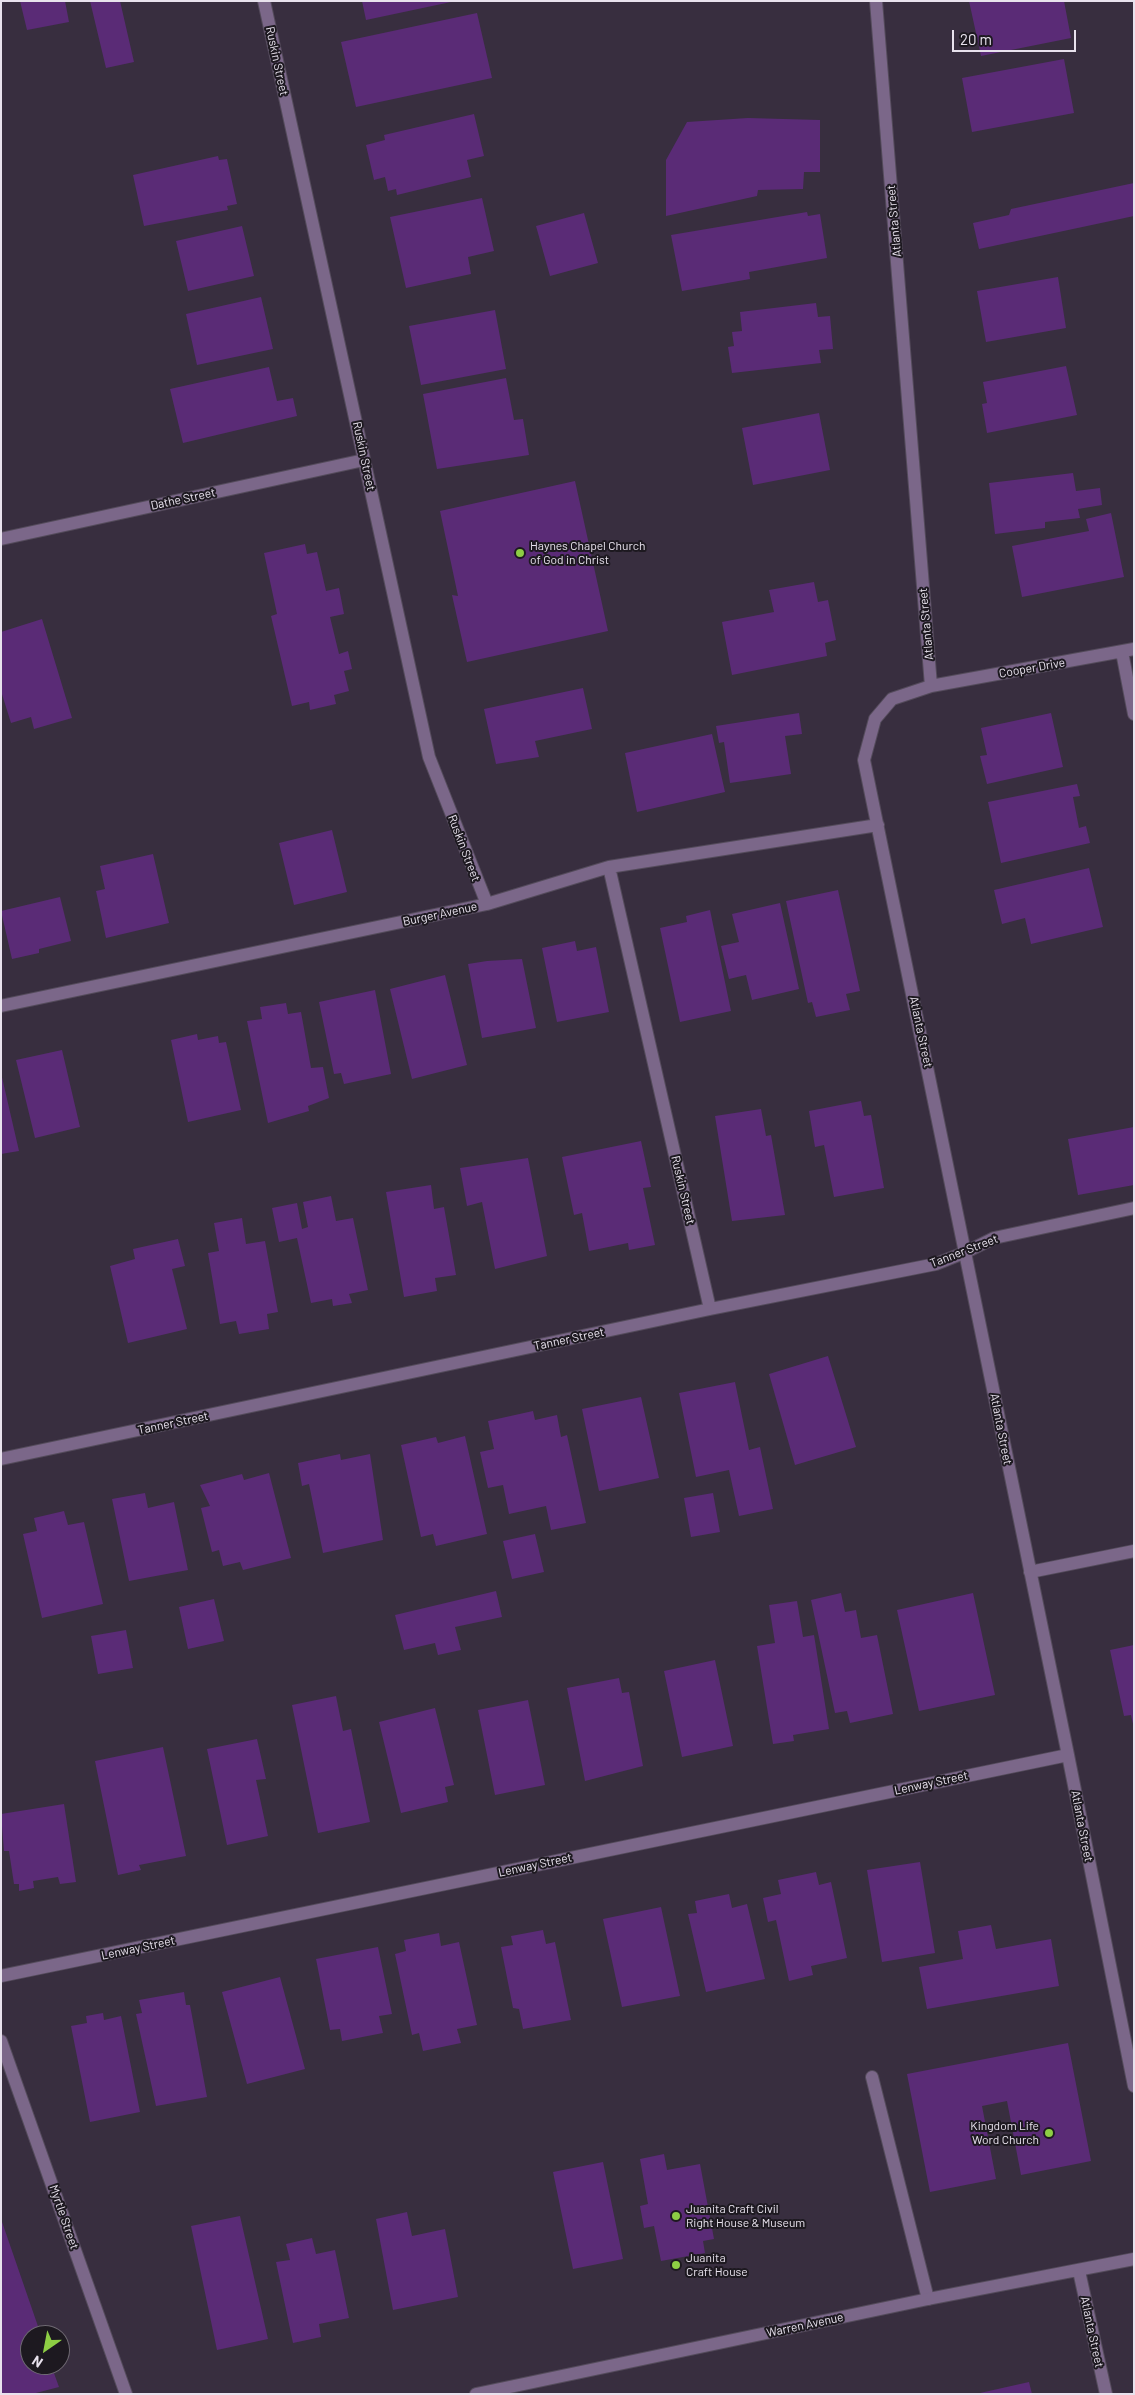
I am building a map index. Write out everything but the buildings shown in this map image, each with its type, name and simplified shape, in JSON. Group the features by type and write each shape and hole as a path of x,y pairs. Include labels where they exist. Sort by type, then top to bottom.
{"street":[{"name":"Ruskin Street","path":"264,1 429,757 486,904"},
{"name":"Atlanta Street","path":"876,1 931,686 892,699 875,719 864,760 966,1252 1134,2086"},
{"name":"Dathe Street","path":"1,539 364,460"},
{"name":"Cooper Drive","path":"931,686 1128,650"},
{"path":"1128,650 1134,714"},
{"name":"Burger Avenue","path":"1,1006 486,904 609,867 878,825"},
{"name":"Ruskin Street","path":"609,867 710,1309"},
{"name":"Tanner Street","path":"1,1460 710,1309 936,1264 994,1238 1134,1208"},
{"path":"1030,1572 1134,1550"},
{"name":"Lenway Street","path":"1,1976 1068,1755"},
{"name":"Myrtle Street","path":"1,2041 126,2394"},
{"path":"872,2077 928,2299"},
{"name":"Warren Avenue","path":"476,2394 928,2299 1134,2259"},
{"name":"Atlanta Street","path":"1079,2271 1106,2394"}],"place":[{"name":"Haynes Chapel Church of God in Christ","path":"520,553"},
{"name":"Kingdom Life Word Church","path":"1049,2133"},
{"name":"Juanita Craft Civil Right House & Museum","path":"676,2216"},
{"name":"Juanita Craft House","path":"676,2265"}]}
